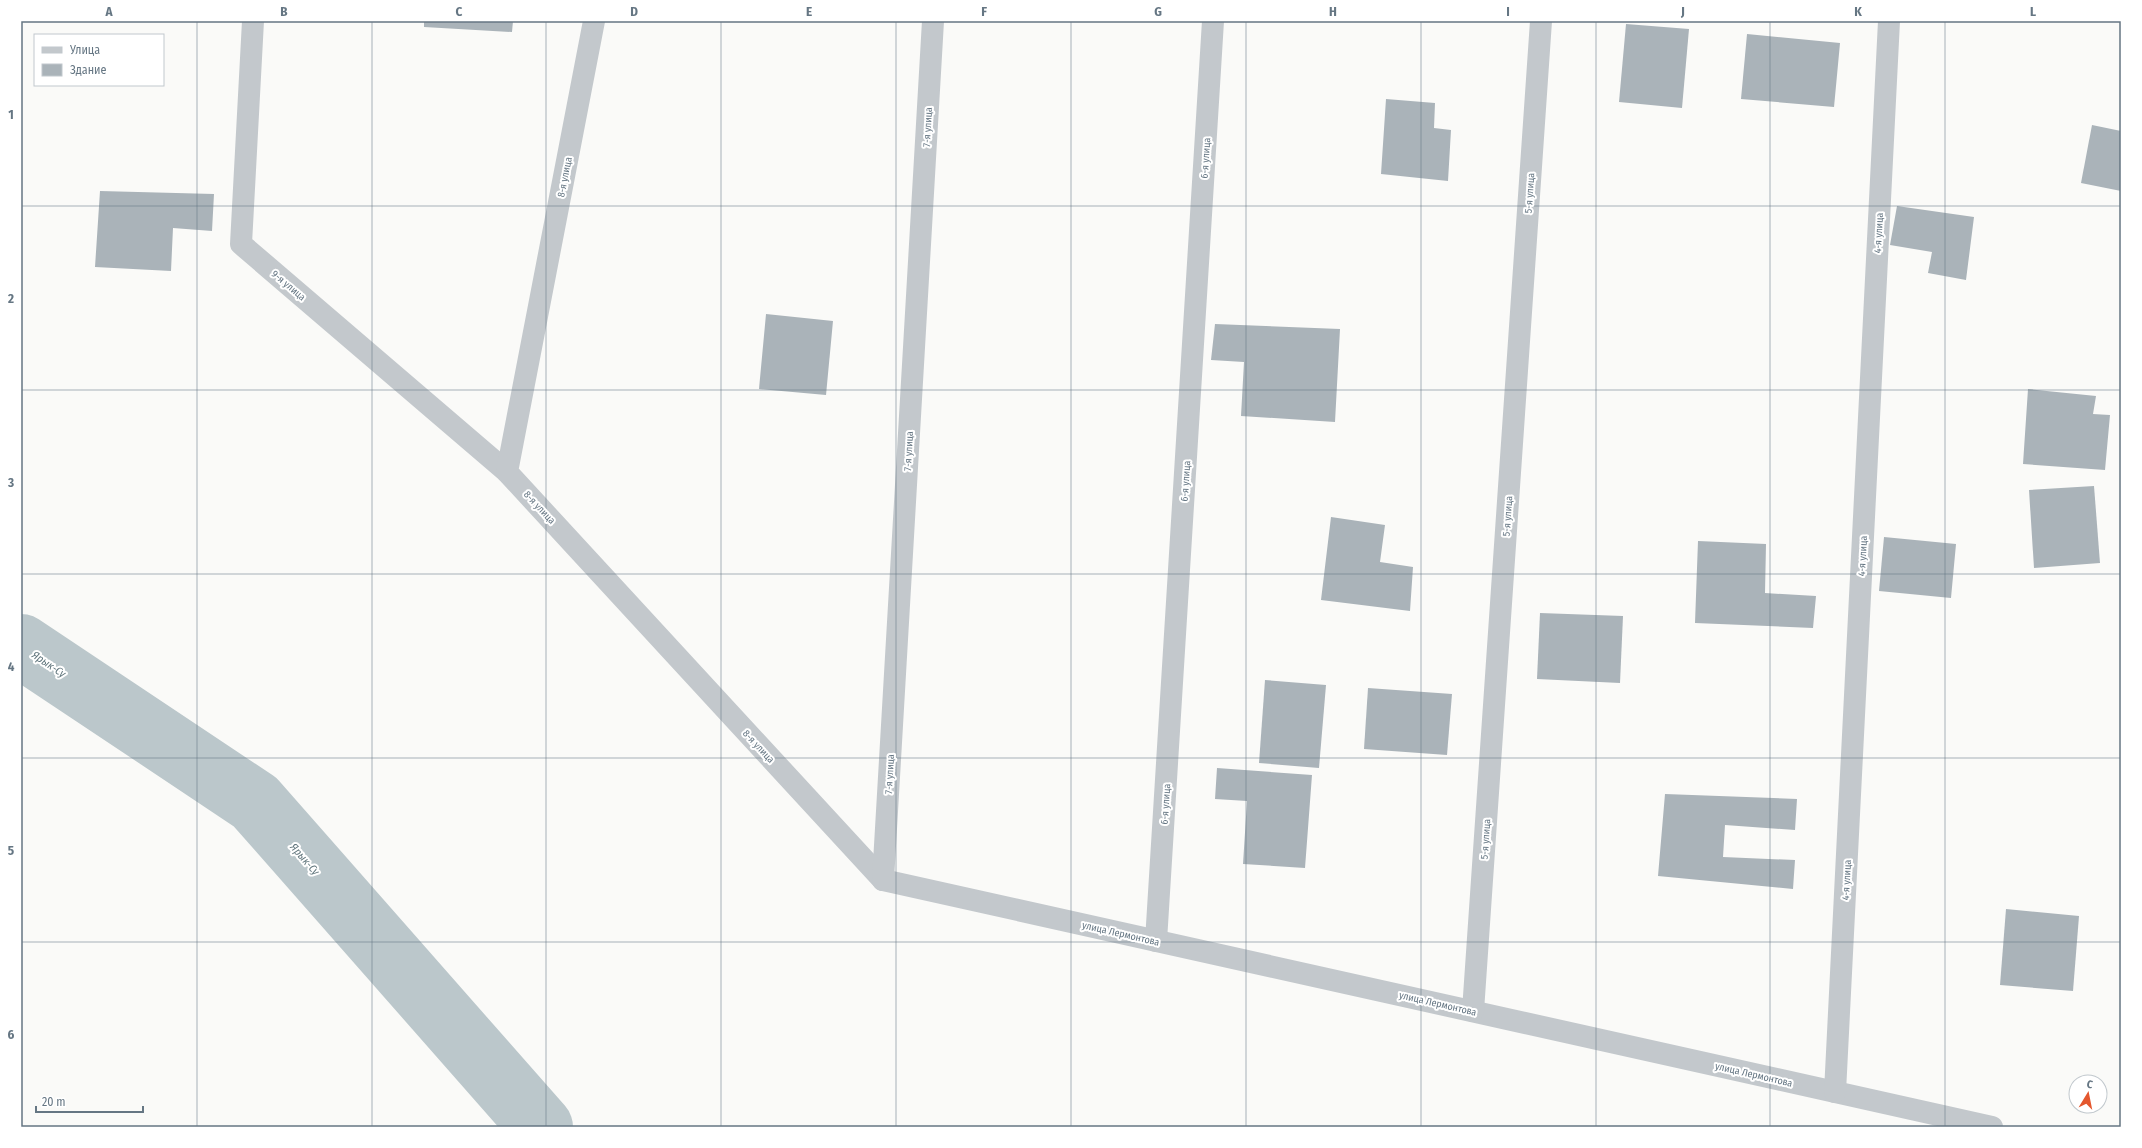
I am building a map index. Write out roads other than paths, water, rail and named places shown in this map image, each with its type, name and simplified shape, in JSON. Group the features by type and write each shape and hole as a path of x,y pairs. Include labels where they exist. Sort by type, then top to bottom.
{"street":[{"name":"9-я улица","path":"253,21 241,244 508,472"},
{"name":"8-я улица","path":"594,21 508,472 883,880"},
{"name":"7-я улица","path":"883,880 933,21"},
{"name":"6-я улица","path":"1156,941 1213,21"},
{"name":"5-я улица","path":"1473,1011 1541,21"},
{"name":"4-я улица","path":"1835,1092 1889,21"},
{"name":"улица Лермонтова","path":"883,880 1992,1127"}],"waterway":[{"name":"Ярык-Су","path":"21,646 255,802 541,1127"}]}
